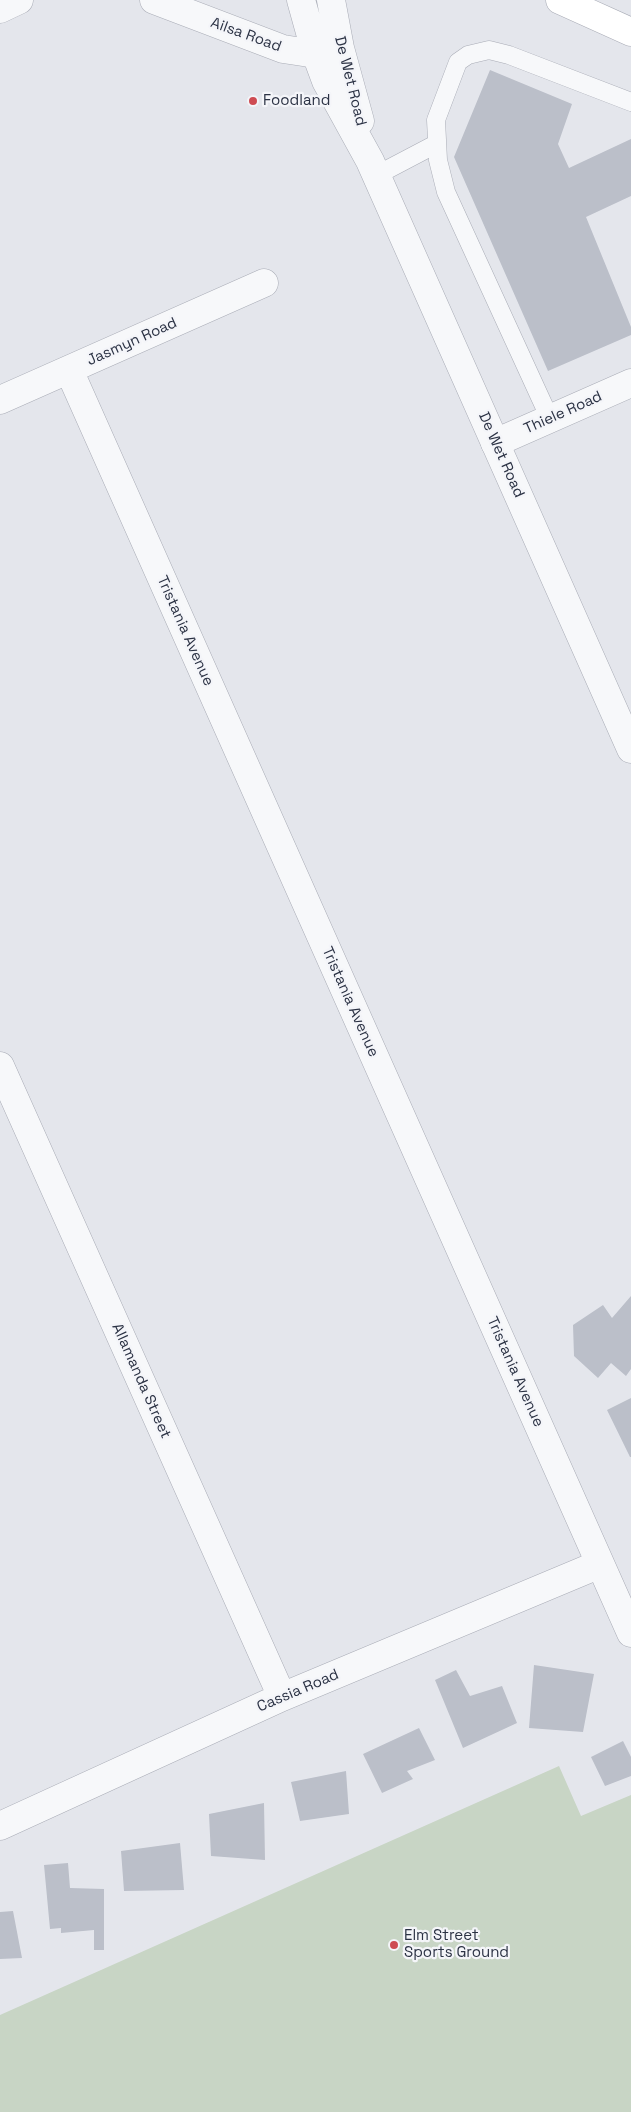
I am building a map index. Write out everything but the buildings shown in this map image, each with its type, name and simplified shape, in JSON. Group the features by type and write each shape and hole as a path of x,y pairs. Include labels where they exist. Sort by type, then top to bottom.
{"main road":[{"path":"560,0 631,32"}],"street":[{"path":"0,9 20,0"},
{"name":"Ailsa Road","path":"154,0 283,49 328,51"},
{"name":"De Wet Road","path":"301,0 328,51 373,168 629,741"},
{"name":"De Wet Road","path":"328,51 331,0"},
{"name":"Jasmyn Road","path":"0,400 264,283"},
{"name":"Tristania Avenue","path":"69,370 631,1633"},
{"name":"Thiele Road","path":"495,442 631,383"},
{"name":"Allamanda Street","path":"0,1066 282,1697"},
{"name":"Cassia Road","path":"0,1826 282,1697 600,1564"}],"lane":[{"path":"550,419 446,192 440,174 436,144 436,120 455,68 463,58 482,51 496,50 631,102"},
{"path":"373,168 436,144"}],"green space":[{"name":"Elm Street Sports Ground","path":"559,1766 581,1816 631,1795 631,2112 0,2112 0,2015"}],"place":[{"name":"Foodland","path":"253,101"},
{"name":"Elm Street Sports Ground","path":"394,1945"}]}
